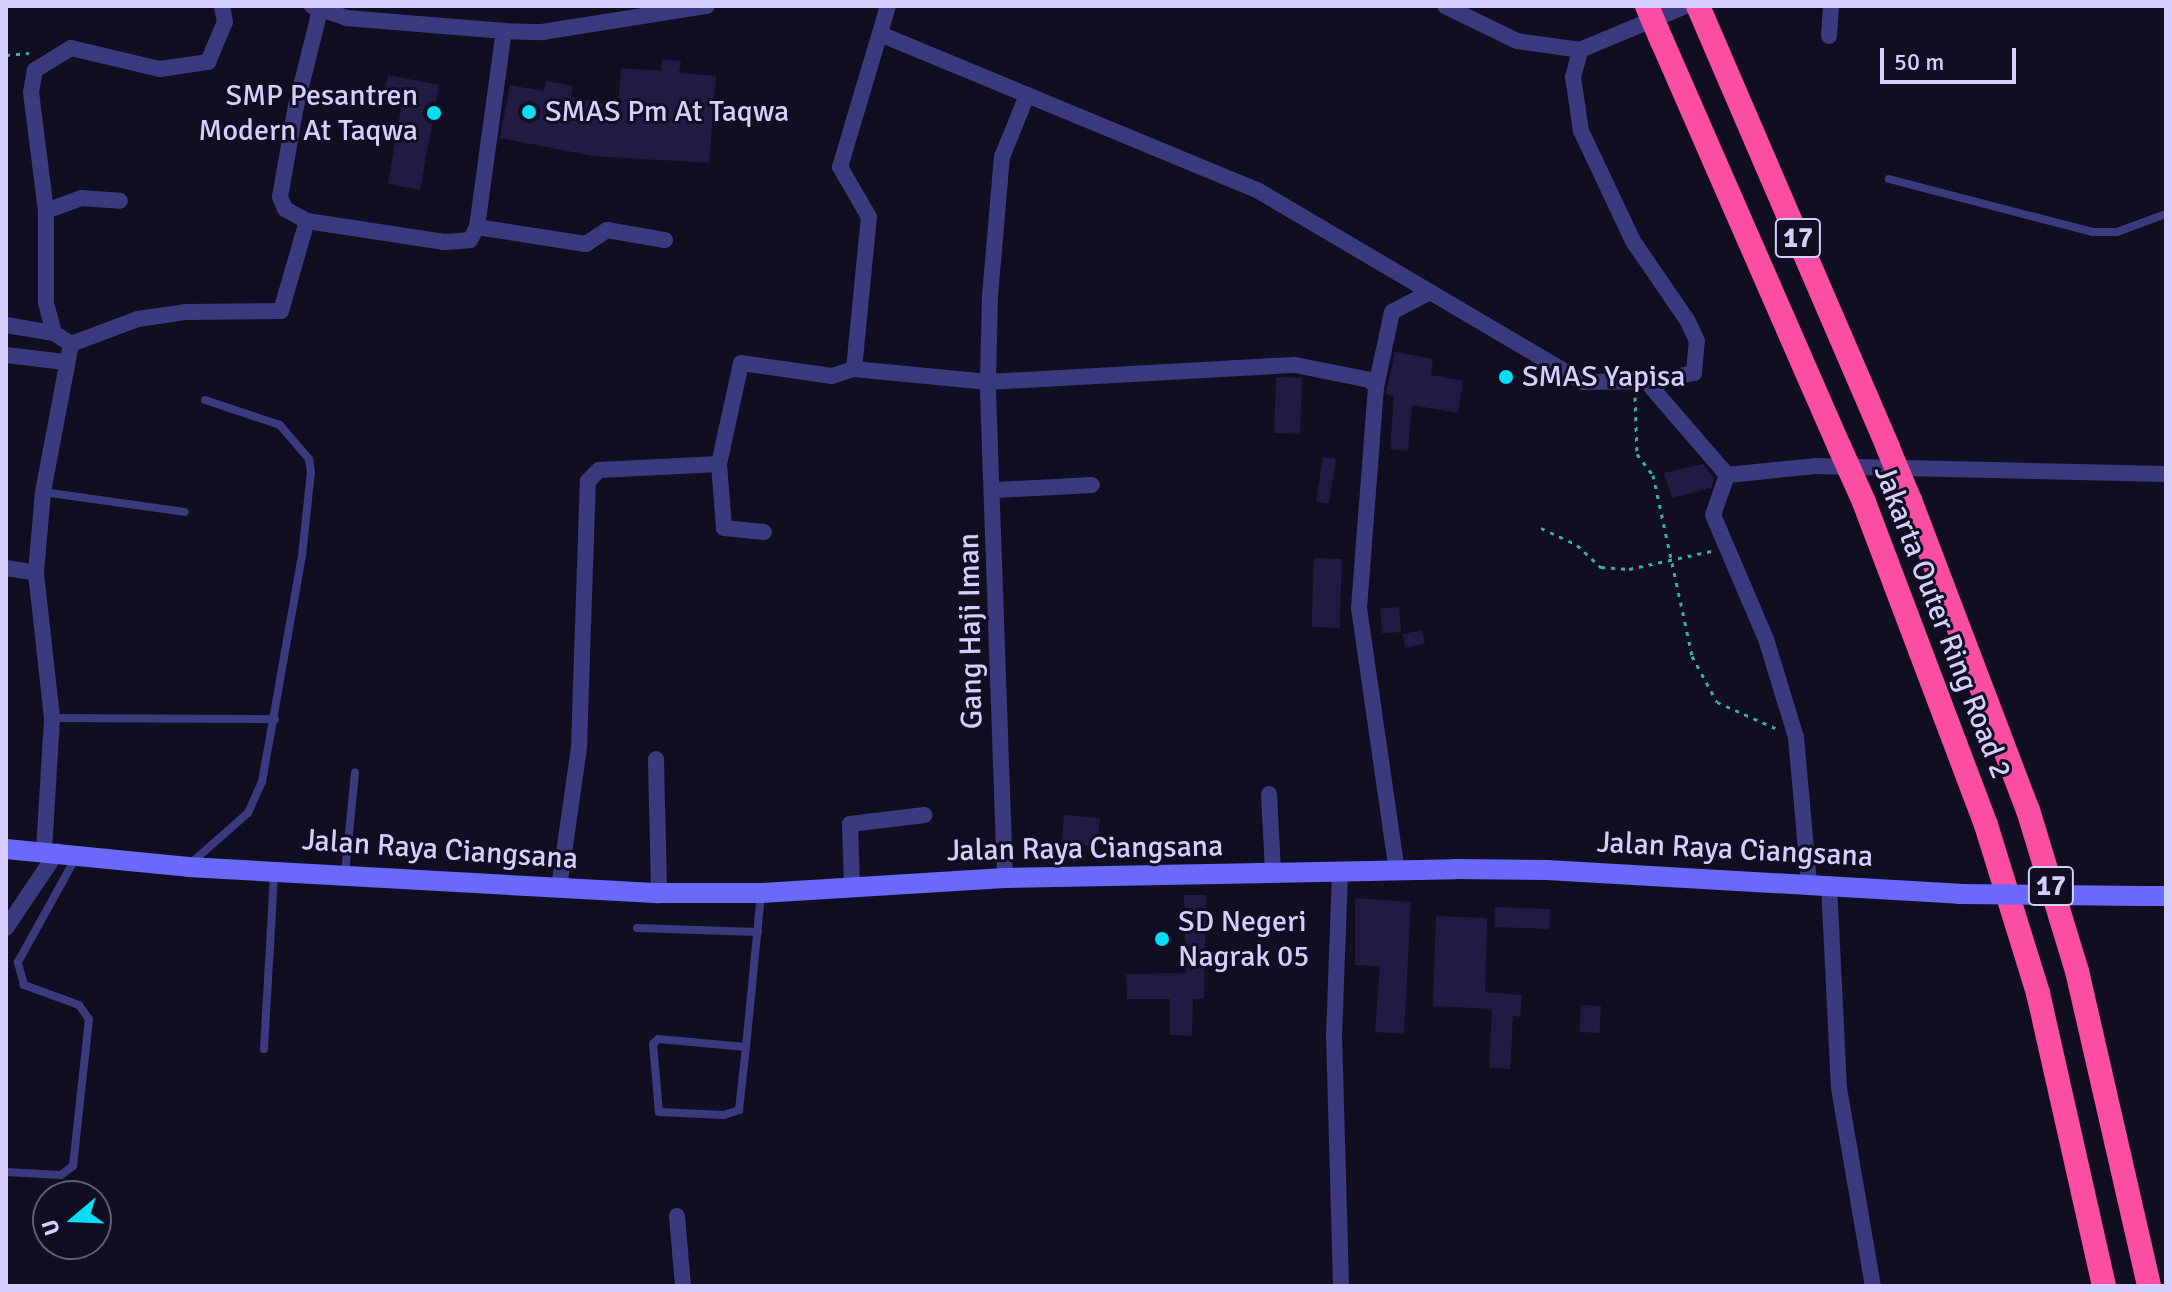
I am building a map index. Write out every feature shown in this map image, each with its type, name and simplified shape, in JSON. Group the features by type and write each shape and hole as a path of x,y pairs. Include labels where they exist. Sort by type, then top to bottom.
{"highway":[{"name":"Jakarta Outer Ring Road 2","path":"1647,6 1864,502 1986,825 2038,993 2104,1286"},
{"name":"Jakarta Outer Ring Road 2","path":"1703,17 1910,500 2028,810 2073,957 2149,1286"}],"main road":[{"name":"Jalan Raya Ciangsana","path":"6,849 188,867 345,873 659,893 761,893 1005,878 1547,870 1959,894 2166,896"}],"street":[{"path":"54,333 46,303 46,211 31,92 35,70 71,48 160,69 208,62 225,22 222,6"},
{"path":"504,31 477,227 470,240 444,242 307,221 285,209 280,197 316,8 346,18 542,32 707,6"},
{"path":"854,369 869,217 840,167 888,6"},
{"path":"1445,6 1517,41 1580,50 1685,6"},
{"path":"1829,36 1831,6"},
{"path":"880,34 1257,190 1583,382 1653,381 1694,373 1697,341 1633,241 1581,131 1573,77 1580,50"},
{"name":"Gang Haji Iman","path":"1005,878 995,490 988,382 996,203 1002,157 1027,95"},
{"path":"46,211 81,198 120,201"},
{"path":"6,928 60,852 52,718 36,573 43,492 65,362 71,344 88,333 174,313 281,311 307,221"},
{"path":"477,227 586,244 607,230 665,240"},
{"path":"1397,871 1359,608 1376,387 1392,312 1430,292"},
{"path":"6,325 54,333 71,344"},
{"path":"6,355 65,362"},
{"path":"764,532 724,528 719,464 741,363 832,376 854,369 988,382 1279,365 1370,380 1376,387"},
{"path":"1653,381 1652,388 1727,475"},
{"path":"559,888 579,747 588,481 599,470 719,464"},
{"path":"1727,475 1815,466 2166,474"},
{"path":"1727,475 1713,515 1723,548 1766,639 1796,737 1819,884 1839,1088 1873,1286"},
{"path":"995,490 1092,485"},
{"path":"6,568 36,573"},
{"path":"656,759 659,893"},
{"path":"1269,794 1273,874"},
{"path":"852,888 850,824 924,815"},
{"path":"1340,873 1334,1034 1341,1286"},
{"path":"677,1216 683,1286"}],"lane":[{"path":"1889,179 2092,232 2117,232 2166,214"},
{"path":"188,867 248,813 262,782 302,556 309,459 280,425 205,400"},
{"path":"43,492 185,512"},
{"path":"52,718 275,719"},
{"path":"345,873 355,772"},
{"path":"6,1172 61,1175 73,1166 89,1019 79,1005 24,985 18,962 60,852"},
{"path":"264,1049 275,870"},
{"path":"746,1047 658,1039 653,1044 659,1112 724,1115 739,1110 746,1047 758,932 761,893"},
{"path":"637,928 758,932"}],"path":[{"path":"1634,381 1637,454 1653,475 1692,656 1717,702 1796,737"},
{"path":"1541,528 1577,545 1601,567 1629,569 1723,548"}],"building":[{"path":"662,59 681,61 679,73 716,76 709,163 593,156 500,138 510,85 544,91 546,81 573,86 571,97 618,106 621,68 661,71"},
{"path":"388,75 439,85 420,190 388,184 401,108 382,104"},
{"path":"1395,352 1433,359 1431,375 1463,381 1458,413 1412,405 1408,451 1390,449 1394,396 1386,394"},
{"path":"1276,377 1302,378 1300,434 1274,433"},
{"path":"1323,457 1336,459 1329,503 1316,501"},
{"path":"1703,464 1714,479 1711,488 1672,498 1664,473"},
{"path":"1314,558 1342,559 1340,628 1312,627"},
{"path":"1399,607 1401,632 1382,634 1380,609"},
{"path":"1422,630 1425,644 1405,648 1402,634"},
{"path":"1064,815 1100,818 1097,846 1062,843"},
{"path":"1184,895 1206,895 1204,999 1193,999 1192,1036 1170,1035 1170,999 1127,999 1126,974 1186,973"},
{"path":"1355,898 1411,902 1404,1034 1375,1032 1380,966 1355,965"},
{"path":"1495,907 1550,909 1549,929 1494,927"},
{"path":"1436,916 1487,918 1485,992 1522,995 1520,1017 1513,1016 1510,1069 1489,1068 1492,1009 1433,1006"},
{"path":"1581,1005 1601,1006 1600,1033 1580,1032"}],"place":[{"name":"SMAS Pm At Taqwa","path":"529,112"},
{"name":"SMP Pesantren Modern At Taqwa","path":"434,113"},
{"name":"SMAS Yapisa","path":"1506,377"},
{"name":"SD Negeri Nagrak 05","path":"1162,939"}]}
